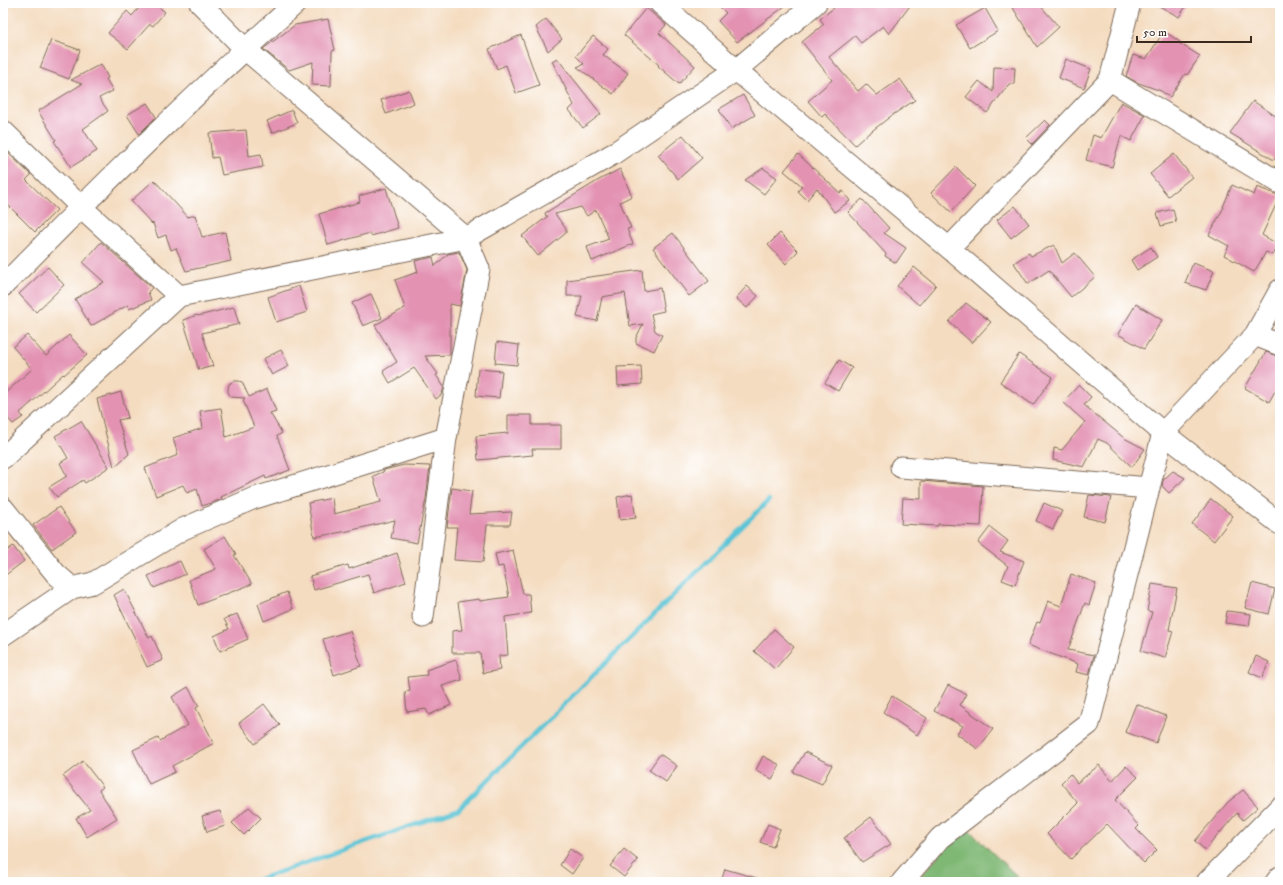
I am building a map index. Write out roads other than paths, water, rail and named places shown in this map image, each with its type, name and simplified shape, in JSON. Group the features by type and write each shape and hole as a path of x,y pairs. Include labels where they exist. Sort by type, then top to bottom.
{"street":[{"path":"200,3 246,49 466,238 479,269 446,438 423,616"},
{"path":"3,286 81,207 296,3"},
{"path":"660,3 736,70 949,248 1163,433 1280,524"},
{"path":"3,458 179,296 466,238 613,154 736,70 816,3"},
{"path":"949,248 1110,80 1130,3"},
{"path":"1110,80 1280,183"},
{"path":"3,131 81,207 179,296"},
{"path":"902,882 940,838 1089,724 1163,433 1255,335 1280,290"},
{"path":"1255,335 1280,345"},
{"path":"3,635 72,588 94,583 183,529 252,499 446,438"},
{"path":"901,467 1149,488"},
{"path":"3,508 56,574 72,588"},
{"path":"1207,882 1280,807"},
{"path":"1276,882 1280,877"}],"waterway":[{"path":"251,882 459,809 769,500"}]}
